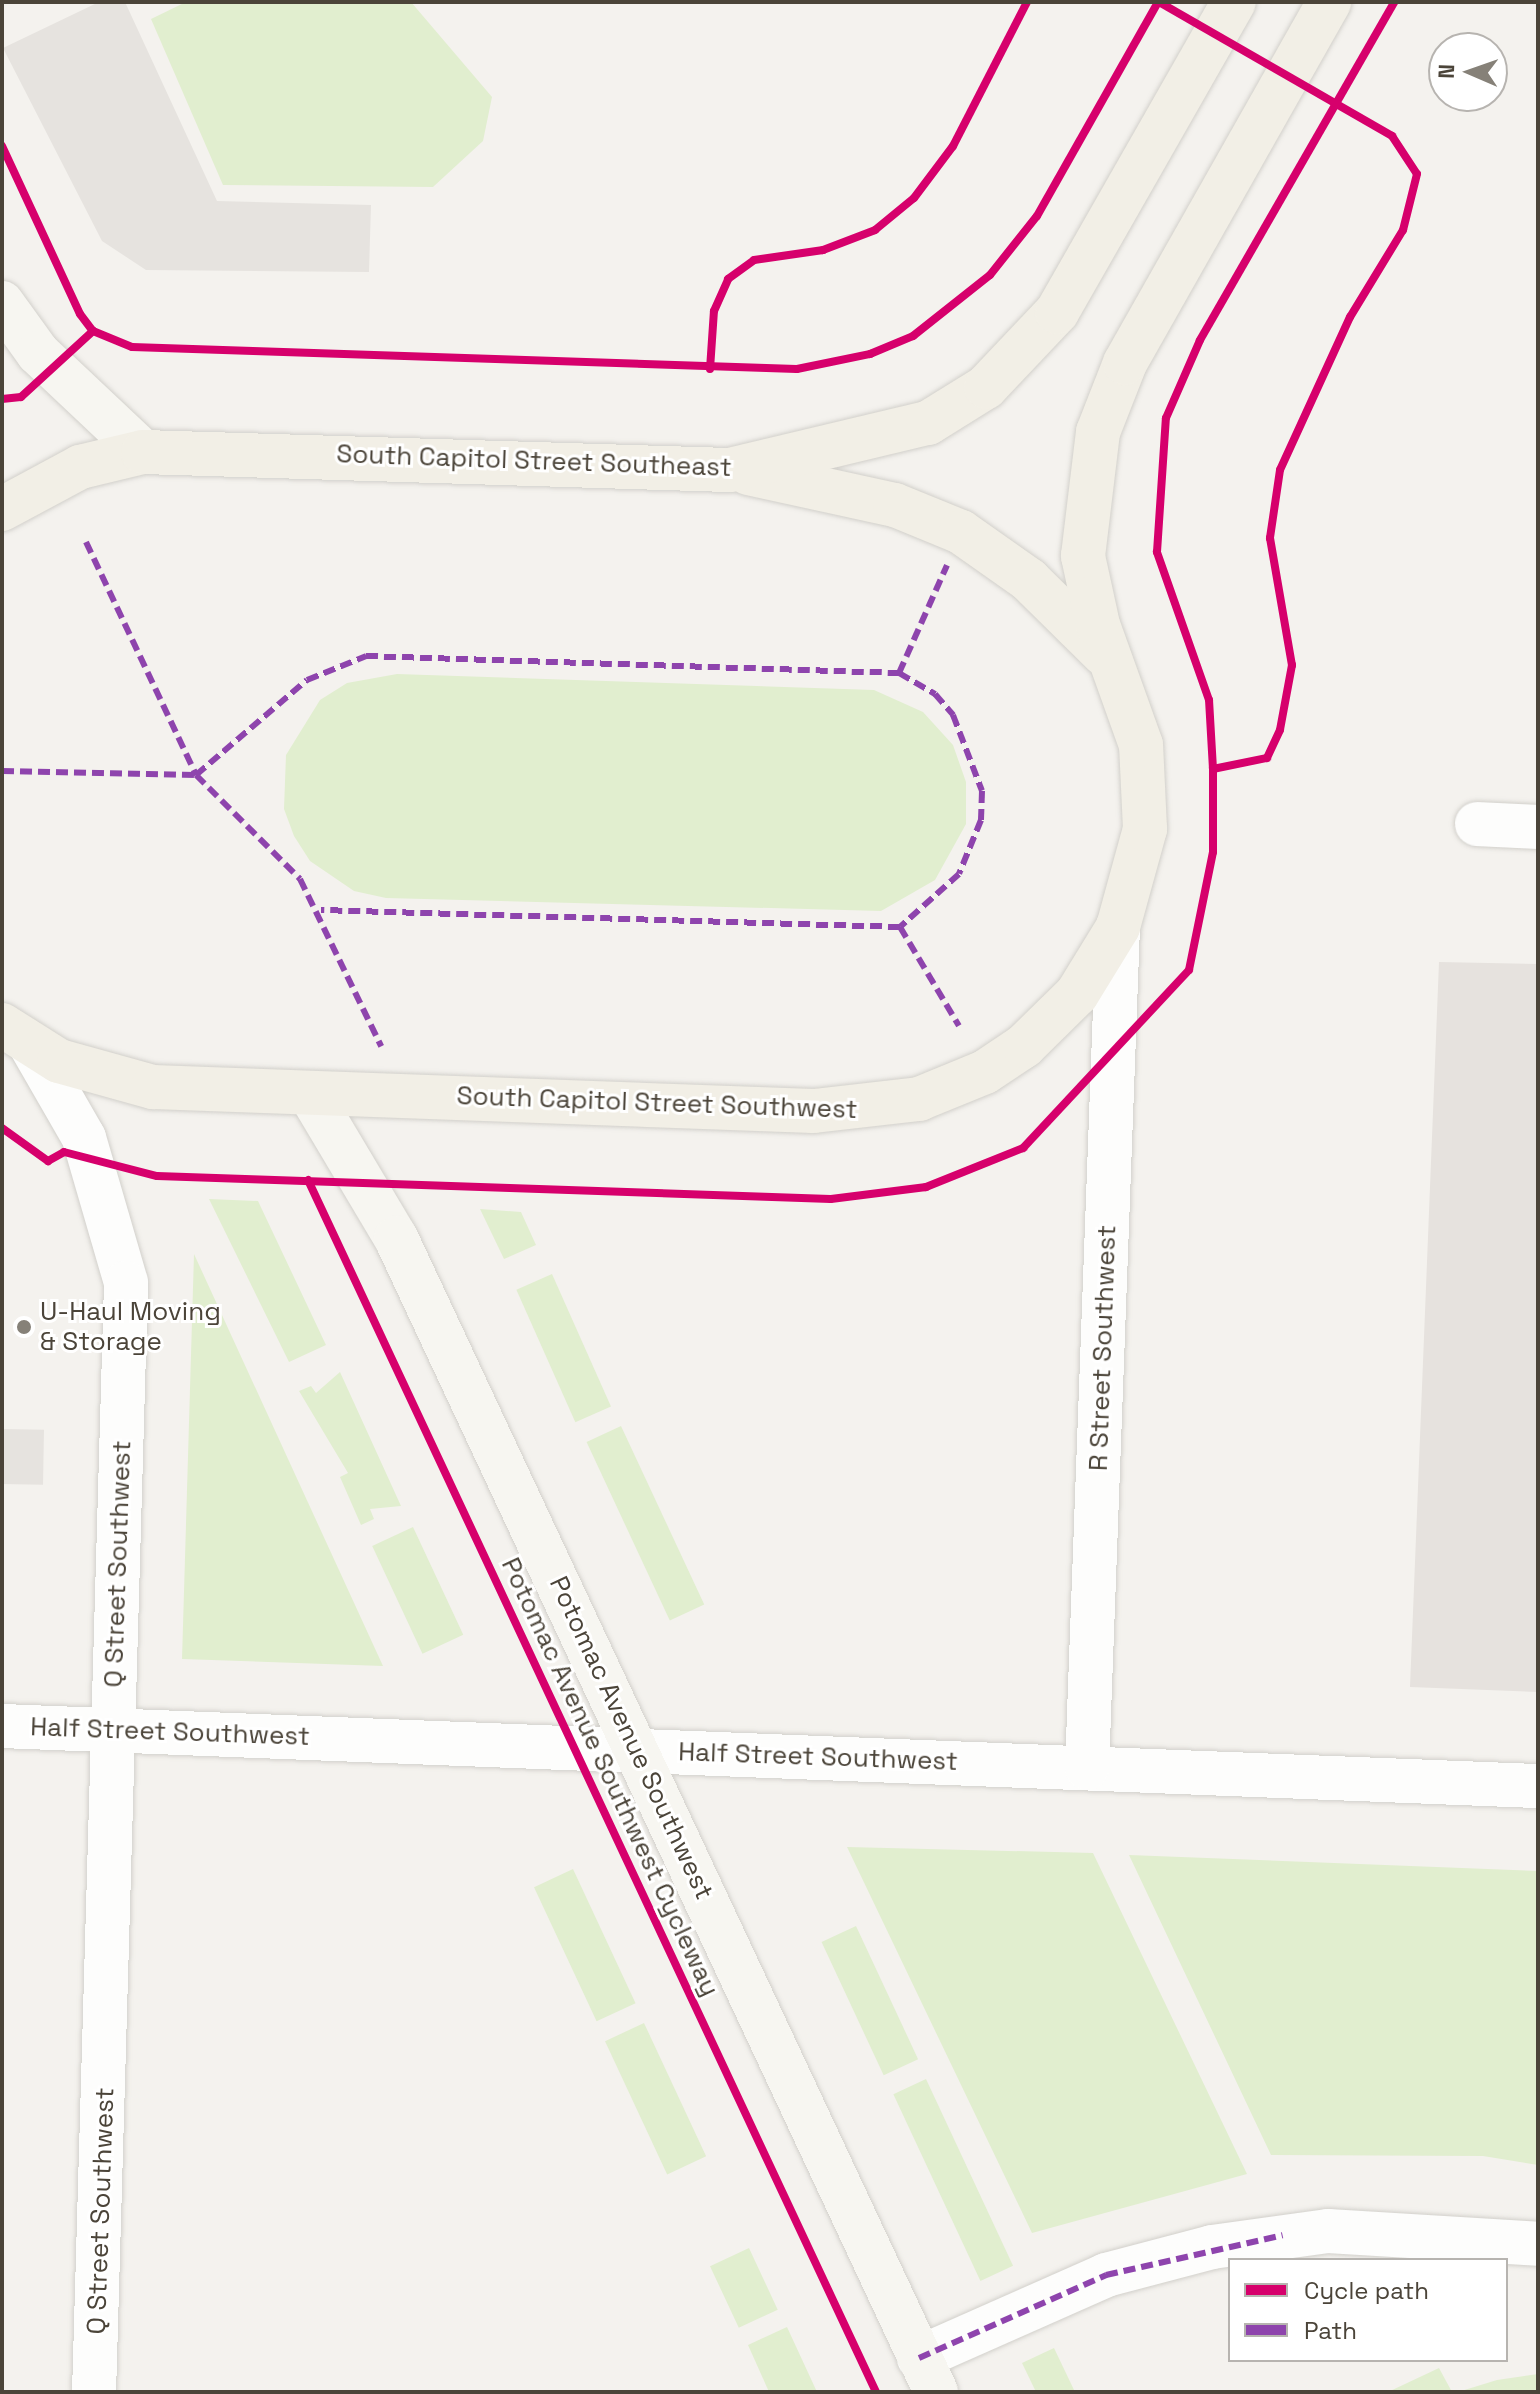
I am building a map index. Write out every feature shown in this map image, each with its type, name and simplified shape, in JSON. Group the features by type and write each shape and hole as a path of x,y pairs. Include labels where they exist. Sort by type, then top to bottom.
{"main road":[{"name":"South Capitol Street Southeast","path":"2,509 80,467 143,452 730,470 900,434 986,387 1057,312 1234,2"},
{"name":"South Capitol Street Southwest","path":"16,1035 120,1081 310,1094 885,1108 953,1087 1024,1046 1077,994 1118,927 1139,863 1144,789 1131,703 1113,665 1083,556 1098,432 1125,363 1329,2"},
{"path":"730,470 895,505 961,532 1029,580 1113,665"}],"street":[{"path":"2,303 38,353 143,452"},
{"path":"1477,824 1538,827"},
{"name":"R Street Southwest","path":"1087,1768 1118,927"},
{"name":"Q Street Southwest","path":"16,1035 84,1138 126,1283 94,2392"},
{"name":"Potomac Avenue Southwest","path":"310,1094 396,1238 927,2375"},
{"name":"Half Street Southwest","path":"2,1726 1538,1786"},
{"path":"927,2375 1106,2275 1212,2247 1328,2231 1538,2244"}],"shaded area":[{"path":"99,2 125,2 217,201 371,205 369,272 146,270 102,241 3,48"},
{"path":"1439,962 1538,964 1538,1692 1410,1687"},
{"path":"2,1429 44,1430 43,1485 2,1484"}],"green space":[{"path":"186,2 411,2 492,97 483,141 433,187 223,185 151,19"},
{"path":"397,674 874,690 923,712 953,745 966,782 966,824 935,880 881,911 386,898 354,891 310,861 294,836 284,809 286,755 320,700 347,683"},
{"path":"209,1199 258,1201 326,1345 289,1362"},
{"path":"480,1209 521,1212 536,1245 504,1259"},
{"path":"194,1254 383,1666 182,1659"},
{"path":"552,1274 611,1406 575,1422 516,1290"},
{"path":"340,1372 401,1506 370,1509 374,1519 361,1525 340,1477 348,1473 299,1391 311,1386 316,1393"},
{"path":"621,1426 704,1605 670,1621 587,1442"},
{"path":"413,1527 463,1635 423,1654 372,1546"},
{"path":"847,1847 1093,1853 1247,2174 1032,2233"},
{"path":"1129,1855 1538,1871 1538,2165 1483,2156 1271,2155"},
{"path":"573,1869 636,2003 597,2021 534,1887"},
{"path":"856,1926 918,2059 884,2075 822,1942"},
{"path":"644,2023 706,2156 667,2174 605,2041"},
{"path":"926,2079 1013,2266 980,2281 893,2094"},
{"path":"749,2248 778,2310 739,2328 710,2266"},
{"path":"787,2327 817,2392 769,2392 748,2345"},
{"path":"1054,2348 1075,2392 1036,2392 1022,2363"},
{"path":"1439,2368 1452,2392 1388,2392"},
{"path":"1538,2374 1538,2392 1458,2392 1497,2380"}],"marked path":[{"path":"86,542 196,775 300,879 381,1046"},
{"path":"899,673 947,565"},
{"path":"2,771 196,775 307,680 366,656 899,673 935,694 953,715 982,791 981,820 959,874 900,927 321,910"},
{"path":"900,927 959,1026"},
{"path":"919,2358 1106,2275 1283,2235"}],"cycle path":[{"path":"710,369 714,311 728,279 754,260 823,250 875,230 914,198 953,146 1027,2"},
{"path":"2,146 80,314 93,331 132,347 797,369 870,354 913,336 990,275 1037,216 1158,2"},
{"path":"1159,2 1392,136 1417,174 1403,230 1350,317 1280,470 1270,538 1292,665 1280,730 1267,758 1213,769"},
{"path":"2,1128 48,1161 64,1152 157,1176 831,1199 926,1187 1023,1148 1189,970 1213,852 1213,769 1209,700 1157,552 1166,418 1200,340 1394,2"},
{"path":"2,399 21,397 93,331"},
{"name":"Potomac Avenue Southwest Cycleway","path":"308,1180 876,2392"}],"place":[{"name":"U-Haul Moving & Storage","path":"24,1327"}]}
